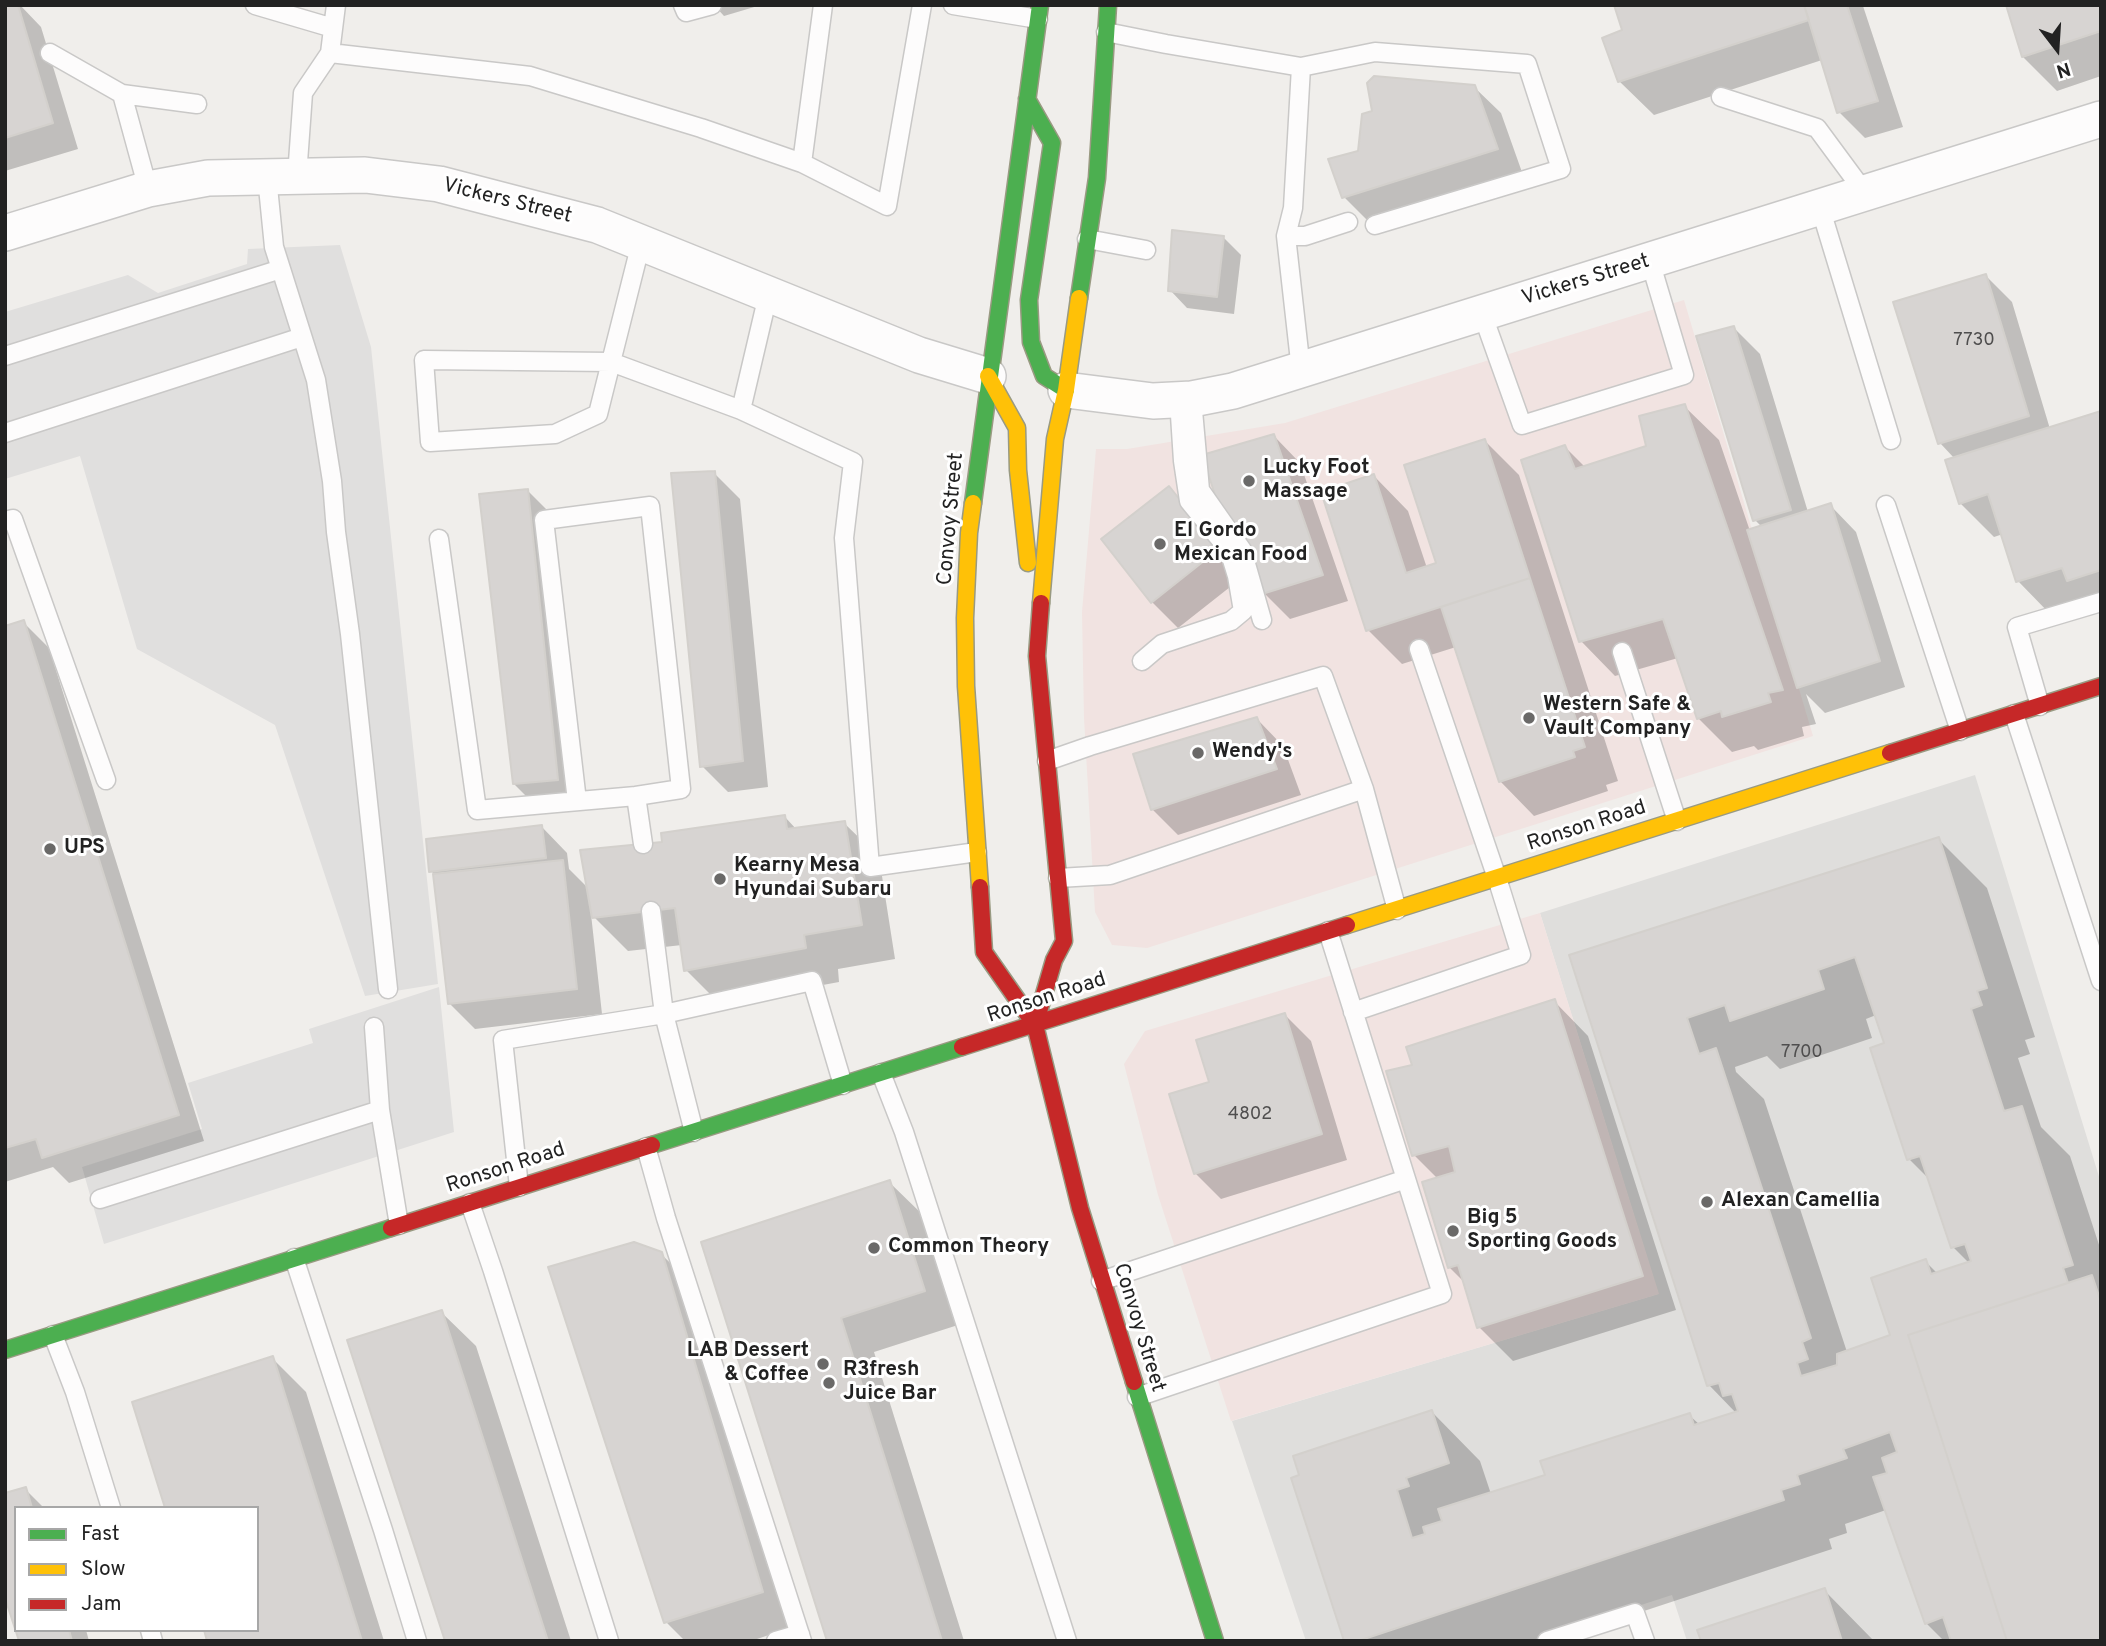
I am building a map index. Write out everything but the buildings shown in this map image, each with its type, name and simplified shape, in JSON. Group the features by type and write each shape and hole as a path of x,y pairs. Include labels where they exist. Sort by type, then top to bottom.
{"main road":[{"path":"1037,656 1055,439 1066,390 1097,178 1108,5"},
{"name":"Convoy Street","path":"1039,12 969,533 965,618 966,686 984,952 1035,1024 1080,1208 1101,1281 1214,1641"},
{"path":"1027,99 1052,143 1029,300 1031,342 1044,376 1066,390"},
{"path":"988,376 1017,428 1018,470 1064,941 1054,960 1035,1024"},
{"name":"Ronson Road","path":"5,1350 2101,686"}],"street":[{"name":"Vickers Street","path":"1066,390 1153,401 1186,400 1233,391 2101,119"},
{"name":"Vickers Street","path":"5,233 148,189 208,178 365,175 439,184 597,225 919,355 988,376"}],"lane":[{"path":"255,5 333,28"},
{"path":"337,5 330,53 303,93 282,177 274,247 316,380 332,481 335,532 352,647 388,989"},
{"path":"684,5 686,12 712,5"},
{"path":"802,163 823,5"},
{"path":"330,53 530,76 701,128 802,163 887,206 922,5"},
{"path":"953,5 1039,12"},
{"path":"1106,32 1301,67 1375,52 1527,64 1561,169 1375,225"},
{"path":"50,53 122,94 197,104"},
{"path":"1301,67 1293,208 1286,236 1301,370"},
{"path":"122,94 148,189"},
{"path":"1721,97 1817,128 1865,193"},
{"path":"1820,207 1891,440"},
{"path":"1286,236 1305,236 1348,222"},
{"path":"1087,239 1146,250"},
{"path":"641,243 611,362 598,414 555,434 430,442 424,360 611,362 741,410 853,462 844,538 870,867 976,852"},
{"path":"1482,313 1522,425 1684,375 1650,261"},
{"path":"5,356 281,269"},
{"path":"741,410 768,295"},
{"path":"5,433 302,337"},
{"path":"1186,400 1200,490 1242,550 1262,620"},
{"path":"1142,661 1162,644 1231,621 1243,611 1229,550 1189,501 1183,461 1186,400"},
{"path":"1885,505 1960,731"},
{"path":"439,539 477,810 636,796 681,789 650,506 544,520 577,801"},
{"path":"5,521 13,519 106,780"},
{"path":"2040,706 2017,627 2101,602"},
{"path":"1353,1012 1521,955 1419,649"},
{"path":"1622,652 1677,821"},
{"path":"1047,761 1323,676 1364,789 1397,910"},
{"path":"2014,714 2101,981"},
{"path":"1058,878 1110,874 1364,789"},
{"path":"636,796 643,844"},
{"path":"651,911 664,1014 694,1132"},
{"path":"1138,1397 1442,1294 1328,931"},
{"path":"519,1187 503,1040 664,1014 812,981 843,1085"},
{"path":"374,1027 380,1110 399,1225"},
{"path":"881,1073 904,1132 1067,1641"},
{"path":"100,1199 380,1110"},
{"path":"646,1147 666,1218 801,1637 776,1641"},
{"path":"1101,1281 1406,1179"},
{"path":"470,1203 609,1641"},
{"path":"294,1258 417,1641"},
{"path":"53,1335 75,1392 110,1506"},
{"path":"1546,1641 1575,1636 1635,1613 1645,1641"}],"shaded area":[{"path":"340,245 371,347 438,984 365,996 275,725 137,649 80,456 5,479 5,312 128,275 158,293 247,264 248,249"},
{"path":"1684,300 1813,736 1147,948 1112,945 1095,912 1084,718 1082,612 1096,449 1127,449 1285,423"},
{"name":"Alexan Camellia","path":"1975,775 2101,1183 2101,1641 1687,1641 1672,1595 1530,1641 1306,1641 1232,1421 1658,1294 1540,913"},
{"path":"1540,913 1659,1294 1231,1421 1158,1195 1124,1064 1145,1031"},
{"path":"439,987 454,1132 104,1244 82,1167 202,1129 188,1083 313,1043 309,1029"}],"traffic: fast":[{"path":"973,503 1040,5"},
{"path":"1079,298 1097,178 1108,5"},
{"path":"1027,99 1052,143 1029,300 1031,342 1044,376 1066,390"},
{"path":"652,1145 962,1047"},
{"path":"5,1350 391,1228"},
{"path":"1134,1382 1215,1641"}],"traffic: slow":[{"path":"1041,603 1055,439 1066,390 1079,298"},
{"path":"988,376 1017,428 1018,470 1028,563"},
{"path":"973,503 965,618 966,686 980,887"},
{"path":"1347,925 1890,753"}],"traffic: jam":[{"path":"1035,1025 1054,960 1064,941 1037,656 1041,603"},
{"path":"1890,753 2101,686"},
{"path":"980,887 984,952 1035,1025 1080,1208 1134,1382"},
{"path":"962,1047 1347,925"},
{"path":"391,1228 652,1145"}],"place":[{"name":"Lucky Foot Massage","path":"1249,481"},
{"name":"El Gordo Mexican Food","path":"1160,544"},
{"name":"Western Safe & Vault Company","path":"1529,718"},
{"name":"Wendy's","path":"1198,753"},
{"name":"UPS","path":"50,849"},
{"name":"Kearny Mesa Hyundai Subaru","path":"720,879"},
{"name":"Alexan Camellia","path":"1707,1202"},
{"name":"Big 5 Sporting Goods","path":"1453,1231"},
{"name":"Common Theory","path":"874,1248"},
{"name":"LAB Dessert & Coffee","path":"823,1364"},
{"name":"R3fresh Juice Bar","path":"829,1383"}]}
